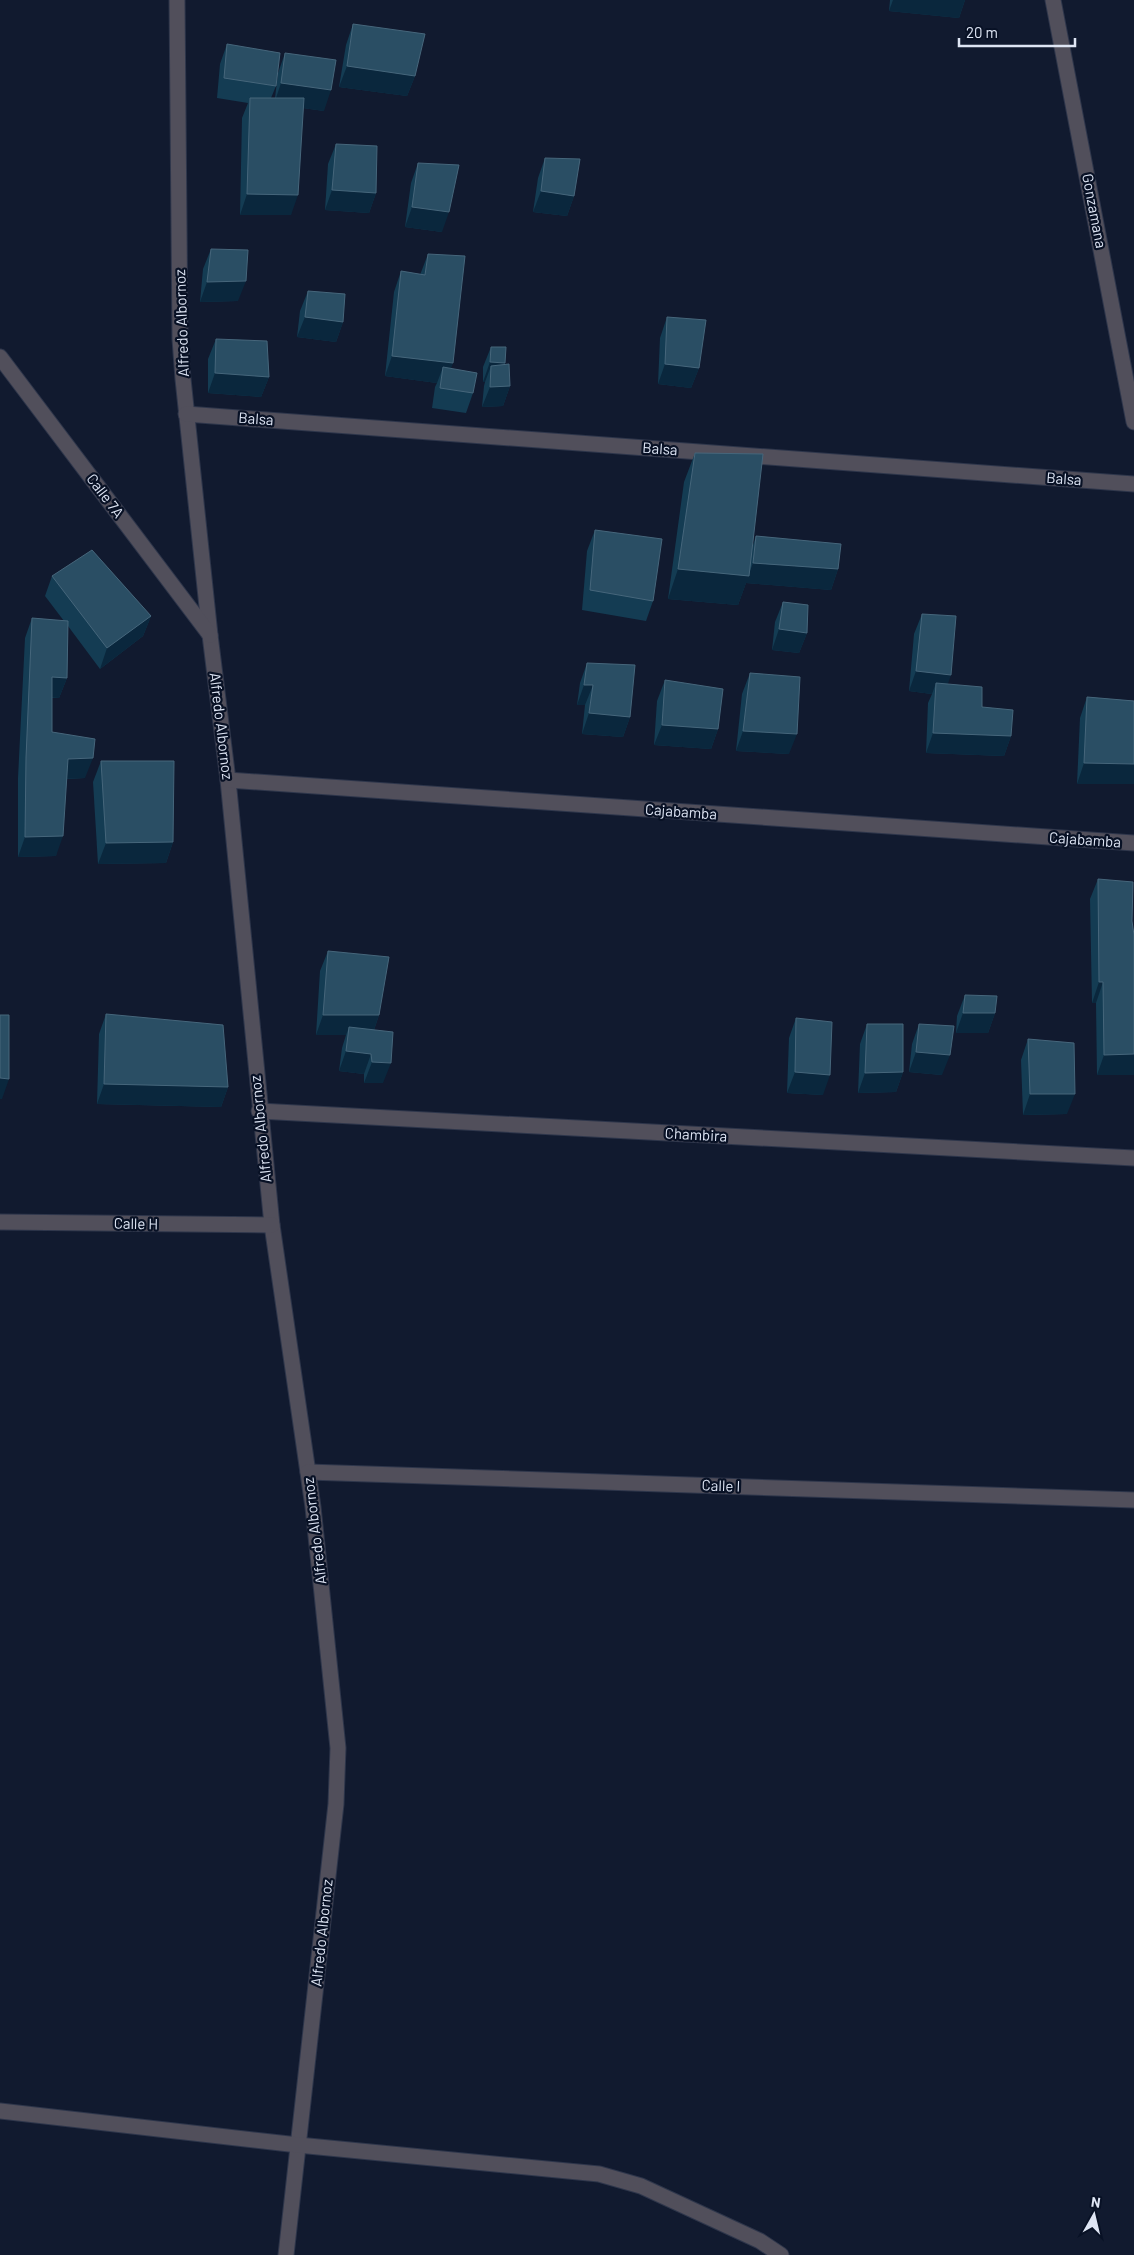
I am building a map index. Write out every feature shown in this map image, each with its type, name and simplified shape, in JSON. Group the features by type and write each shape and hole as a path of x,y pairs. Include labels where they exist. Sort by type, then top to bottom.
{"street":[{"name":"Alfredo Albornoz","path":"177,0 180,339 186,414 228,780 259,1111 272,1225 308,1472 338,1748 336,1804 286,2255"},
{"name":"Gonzamana","path":"1053,0 1134,422"},
{"name":"Calle 7A","path":"0,357 210,635"},
{"name":"Balsa","path":"186,414 1134,484"},
{"name":"Cajabamba","path":"228,780 1134,843"},
{"name":"Chambira","path":"259,1111 1134,1158"},
{"name":"Calle H","path":"0,1222 272,1225"},
{"name":"Calle I","path":"308,1472 1134,1500"},
{"path":"0,2111 298,2145 564,2169 598,2174 641,2186 760,2241 782,2255"}],"building":[{"path":"353,24 425,34 415,76 347,66"},
{"path":"227,44 280,53 276,86 224,78"},
{"path":"285,53 336,60 331,90 281,83"},
{"path":"250,98 304,98 298,195 247,194"},
{"path":"336,144 377,146 376,193 332,190"},
{"path":"545,158 580,159 574,196 541,191"},
{"path":"418,163 459,165 449,212 412,207"},
{"path":"211,249 248,250 246,281 207,282"},
{"path":"428,254 465,256 453,363 392,356 401,271 425,275"},
{"path":"308,291 345,294 343,322 305,317"},
{"path":"667,317 706,320 699,368 665,364"},
{"path":"216,339 267,341 269,377 215,373"},
{"path":"491,347 506,347 505,363 490,362"},
{"path":"509,364 510,386 490,387 491,366"},
{"path":"443,367 477,373 473,393 440,388"},
{"path":"695,453 763,454 749,576 678,569"},
{"path":"595,530 662,539 653,601 590,590"},
{"path":"756,536 841,544 838,569 753,563"},
{"path":"92,550 151,616 107,648 52,576"},
{"path":"783,602 808,605 807,633 779,629"},
{"path":"922,614 956,616 951,675 916,671"},
{"path":"32,618 68,621 67,678 52,677 52,732 95,739 93,758 68,759 63,836 25,837 26,758"},
{"path":"587,663 635,665 630,717 589,713 593,685 584,685"},
{"path":"750,673 800,677 797,734 743,731"},
{"path":"665,680 723,689 718,729 662,725"},
{"path":"936,683 982,687 982,707 1013,710 1011,736 933,733"},
{"path":"1087,697 1134,701 1134,764 1084,763"},
{"path":"101,761 174,761 173,842 106,843"},
{"path":"1098,879 1133,882 1134,1054 1104,1055 1103,982 1099,982"},
{"path":"328,951 389,957 379,1015 323,1015"},
{"path":"965,995 997,996 995,1013 963,1013"},
{"path":"106,1014 223,1025 228,1087 104,1084"},
{"path":"0,1015 9,1015 9,1079 0,1078"},
{"path":"796,1018 832,1022 830,1075 795,1072"},
{"path":"867,1024 903,1024 903,1072 865,1073"},
{"path":"919,1024 954,1026 950,1055 916,1052"},
{"path":"349,1027 393,1032 391,1063 372,1062 371,1054 346,1051"},
{"path":"1028,1039 1074,1043 1075,1094 1030,1094"}]}
